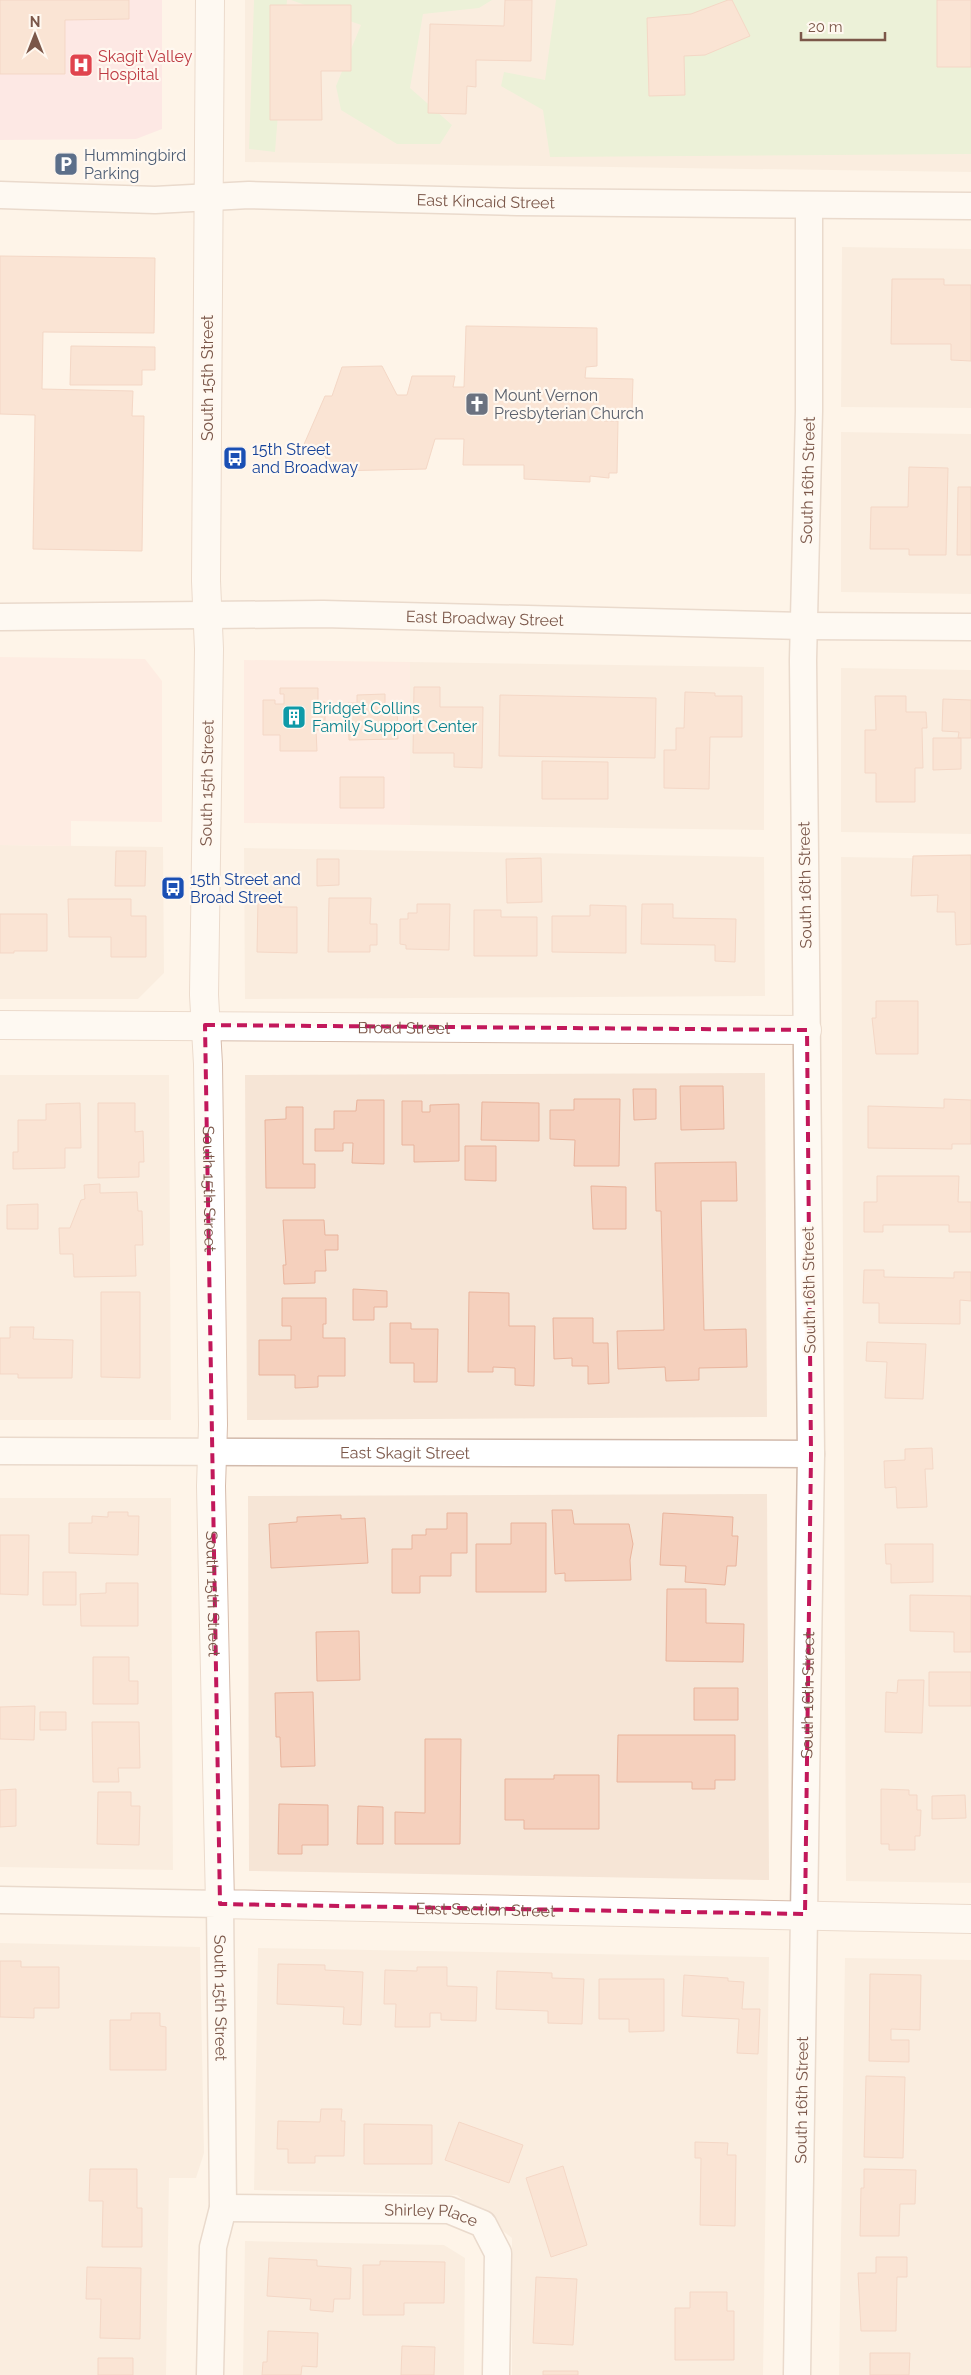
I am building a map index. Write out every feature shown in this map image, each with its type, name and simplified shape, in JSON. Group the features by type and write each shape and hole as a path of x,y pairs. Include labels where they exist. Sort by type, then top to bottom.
{"street":[{"name":"South 15th Street","path":"210,0 205,1025 213,1396 211,1486 220,1904 223,2208 212,2247 210,2375"},
{"name":"East Kincaid Street","path":"0,195 154,200 249,195 809,206 971,206"},
{"name":"South 16th Street","path":"797,2375 811,1454 804,626 809,411 809,206"},
{"name":"East Broadway Street","path":"0,617 333,614 804,626 971,627"},
{"name":"Broad Street","path":"0,1024 807,1030"},
{"name":"East Skagit Street","path":"0,1452 811,1454"},
{"name":"East Section Street","path":"0,1900 805,1914 971,1919"},
{"name":"Shirley Place","path":"223,2208 449,2210 483,2224 498,2253 496,2375"}],"highlighted area":[{"path":"205,1025 807,1030 811,1454 805,1914 220,1904"}],"shaded area":[{"name":"Skagit Valley Hospital","path":"0,0 162,0 162,129 136,139 0,140"},
{"path":"245,0 971,0 971,172 245,162"},
{"path":"842,247 971,249 971,408 841,407"},
{"path":"841,432 971,434 971,594 841,592"},
{"path":"0,657 145,659 162,681 162,822 71,821 71,846 0,845"},
{"path":"244,660 410,662 410,825 244,823"},
{"path":"410,662 764,667 764,830 410,825"},
{"path":"841,668 971,670 971,834 841,832"},
{"path":"0,845 163,847 164,973 138,999 0,999"},
{"path":"244,848 764,857 765,996 245,999"},
{"path":"841,857 971,859 971,1883 846,1881"},
{"path":"765,1073 767,1417 247,1420 245,1075"},
{"path":"0,1075 169,1075 171,1420 0,1420"},
{"path":"767,1494 769,1880 249,1871 248,1496"},
{"path":"0,1498 171,1498 173,1870 0,1867"},
{"path":"0,1943 200,1947 204,2153 196,2178 169,2178 166,2375 0,2375"},
{"path":"258,1948 769,1957 763,2375 512,2375 512,2238 457,2195 254,2190"},
{"path":"845,1958 971,1960 971,2375 839,2375"},
{"path":"245,2241 444,2245 465,2258 464,2375 243,2375"}],"green space":[{"path":"254,0 287,0 275,152 249,149"},
{"path":"291,0 492,0 479,8 423,14 410,88 452,125 440,144 397,144 341,110 336,86 361,25"},
{"path":"556,0 971,0 971,154 550,157 543,110 501,86 504,72 545,80"}],"building":[{"path":"0,0 129,0 129,19 65,20 65,74 0,74"},
{"path":"505,0 532,0 531,61 476,60 476,87 467,86 466,114 428,113 430,24 504,26"},
{"path":"732,0 750,36 705,55 684,56 685,95 649,96 647,18 691,14"},
{"path":"937,0 971,0 971,67 937,67"},
{"path":"270,5 351,5 351,71 321,71 322,120 270,120"},
{"path":"0,256 155,258 154,333 43,332 42,389 133,391 132,416 144,416 142,551 33,549 35,415 0,414"},
{"path":"892,279 944,279 944,285 971,285 971,361 951,360 951,344 891,344"},
{"name":"Mount Vernon Presbyterian Church","path":"466,326 597,328 597,366 586,367 585,378 633,379 632,411 604,412 604,421 618,421 617,473 609,473 609,478 590,476 590,482 524,479 524,465 463,465 464,439 435,439 426,469 333,471 321,449 302,449 325,396 332,396 342,367 382,366 397,395 407,395 412,376 455,376 453,387 464,387"},
{"path":"71,346 155,347 155,370 142,370 142,385 70,385"},
{"path":"909,467 948,468 946,555 909,555 909,549 870,549 871,507 908,507"},
{"path":"958,487 971,487 971,555 957,555"},
{"path":"414,687 440,687 440,707 483,707 482,768 454,767 454,753 413,753"},
{"name":"Bridget Collins Family Support Center","path":"280,688 318,688 318,702 325,702 325,730 316,730 317,751 280,751 280,735 263,735 263,700 275,700 275,704 284,704 284,694 280,694"},
{"path":"685,692 715,693 715,696 742,696 742,737 710,737 709,789 664,788 664,750 676,750 676,728 684,728"},
{"path":"385,694 385,704 397,704 398,739 349,740 348,703 357,703 357,695"},
{"path":"500,695 656,698 655,758 499,756"},
{"path":"875,696 906,696 906,712 926,712 927,728 922,728 923,768 915,768 915,802 876,802 876,773 865,773 865,730 876,730"},
{"path":"943,699 971,700 971,738 958,738 959,732 942,731"},
{"path":"933,738 961,738 961,769 933,770"},
{"path":"542,761 608,762 608,799 542,799"},
{"path":"340,777 384,777 384,808 340,808"},
{"path":"116,851 146,851 145,886 115,886"},
{"path":"971,855 971,944 956,945 955,912 937,912 938,895 911,896 913,856"},
{"path":"541,858 542,902 507,903 506,859"},
{"path":"317,859 339,859 339,885 317,886"},
{"path":"329,898 371,898 370,924 377,924 377,945 370,945 370,952 328,952"},
{"path":"68,899 131,899 131,916 146,916 146,957 111,957 111,937 69,937"},
{"path":"258,900 280,900 280,907 297,907 297,953 257,952"},
{"path":"417,904 450,904 449,950 406,949 406,945 400,944 400,919 408,919 408,913 417,913"},
{"path":"642,904 673,904 673,918 736,919 735,962 715,961 715,945 641,944"},
{"path":"590,905 626,906 626,953 552,952 552,916 590,916"},
{"path":"474,910 501,910 501,917 537,917 537,956 474,956"},
{"path":"0,914 47,914 47,951 0,953"},
{"path":"876,1001 918,1001 918,1054 876,1054 872,1018 876,1018"},
{"path":"680,1086 723,1086 724,1129 681,1130"},
{"path":"633,1089 656,1089 656,1119 634,1120"},
{"path":"574,1099 620,1099 619,1166 574,1166 575,1140 550,1139 550,1110 574,1110"},
{"path":"944,1099 971,1100 971,1144 952,1144 952,1149 868,1148 868,1106 944,1108"},
{"path":"357,1100 384,1100 384,1164 352,1163 353,1143 343,1143 343,1151 315,1151 315,1129 334,1129 334,1111 356,1111"},
{"path":"402,1101 422,1101 422,1112 430,1112 430,1105 459,1104 459,1161 414,1162 414,1145 402,1145"},
{"path":"482,1102 539,1103 539,1141 481,1140"},
{"path":"80,1103 81,1148 65,1148 65,1168 13,1169 13,1152 18,1152 18,1120 46,1120 46,1104"},
{"path":"98,1103 135,1103 135,1132 143,1131 144,1162 139,1162 139,1177 98,1178"},
{"path":"286,1107 303,1107 303,1164 315,1164 315,1188 266,1188 265,1120 286,1119"},
{"path":"465,1146 496,1146 496,1181 465,1180"},
{"path":"736,1162 737,1201 701,1201 704,1330 746,1329 747,1367 699,1368 699,1380 666,1381 665,1367 618,1369 617,1331 664,1330 661,1211 656,1211 655,1163"},
{"path":"877,1176 959,1176 958,1202 971,1202 971,1232 949,1232 949,1225 883,1225 883,1232 864,1232 864,1202 877,1202"},
{"path":"100,1184 100,1193 137,1192 138,1211 142,1211 143,1245 135,1245 136,1276 74,1277 73,1254 60,1254 59,1228 70,1228 81,1200 85,1199 84,1185"},
{"path":"591,1186 626,1187 626,1229 593,1229"},
{"path":"38,1204 38,1229 7,1229 7,1205"},
{"path":"283,1220 324,1220 325,1235 338,1235 338,1250 325,1250 326,1271 315,1271 315,1283 284,1284 283,1265 286,1265"},
{"path":"864,1270 884,1270 884,1277 954,1278 954,1272 971,1272 971,1301 960,1300 960,1324 879,1323 879,1303 863,1303"},
{"path":"353,1289 387,1291 387,1307 374,1307 374,1320 353,1320"},
{"path":"101,1292 140,1292 140,1378 101,1377"},
{"path":"469,1292 509,1293 509,1326 535,1326 534,1386 515,1385 515,1368 493,1367 493,1372 468,1372"},
{"path":"282,1298 326,1298 326,1324 323,1324 323,1338 345,1338 345,1376 318,1376 318,1387 295,1388 295,1375 259,1375 259,1340 291,1340 291,1326 282,1326"},
{"path":"553,1318 593,1318 593,1343 608,1343 609,1383 588,1384 588,1366 572,1366 572,1358 554,1359"},
{"path":"390,1323 411,1323 411,1329 438,1329 437,1382 414,1382 414,1363 390,1363"},
{"path":"10,1327 34,1327 33,1339 73,1340 72,1378 18,1378 18,1374 0,1374 0,1338 10,1338"},
{"path":"867,1342 926,1344 923,1399 885,1398 887,1362 866,1361"},
{"path":"932,1448 933,1469 925,1469 927,1507 897,1508 896,1487 885,1488 884,1461 905,1460 905,1449"},
{"path":"552,1510 572,1510 574,1524 629,1524 633,1544 630,1560 631,1580 565,1581 565,1573 555,1574"},
{"path":"108,1512 128,1512 128,1516 139,1516 138,1555 69,1553 69,1523 92,1523 92,1516 108,1517"},
{"path":"447,1513 467,1513 467,1553 451,1553 451,1576 420,1576 420,1593 392,1593 392,1549 412,1549 412,1535 426,1535 426,1529 447,1529"},
{"path":"663,1513 733,1517 732,1536 738,1536 736,1566 727,1566 725,1585 685,1582 686,1566 660,1565"},
{"path":"341,1515 341,1519 365,1518 368,1563 271,1568 269,1524 297,1522 297,1517"},
{"path":"511,1523 546,1523 546,1592 476,1592 476,1544 511,1544"},
{"path":"0,1535 29,1535 28,1595 0,1594"},
{"path":"885,1544 933,1544 933,1582 891,1583 891,1564 886,1564"},
{"path":"43,1572 76,1572 76,1605 43,1605"},
{"path":"106,1583 138,1583 138,1626 81,1626 80,1594 106,1593"},
{"path":"667,1589 706,1589 706,1623 744,1624 743,1662 666,1661"},
{"path":"910,1595 971,1596 971,1652 954,1652 954,1632 910,1631"},
{"path":"359,1631 360,1680 317,1681 316,1632"},
{"path":"93,1657 129,1657 129,1681 138,1681 138,1704 93,1704"},
{"path":"929,1672 971,1672 971,1706 929,1706"},
{"path":"898,1680 924,1680 922,1733 885,1732 886,1692 897,1693"},
{"path":"694,1688 738,1688 738,1720 694,1720"},
{"path":"313,1692 315,1766 281,1767 280,1737 276,1737 275,1693"},
{"path":"35,1706 34,1740 0,1739 0,1707"},
{"path":"40,1712 66,1712 66,1730 40,1730"},
{"path":"92,1722 139,1722 140,1768 118,1768 119,1782 93,1782"},
{"path":"618,1735 735,1735 735,1780 715,1780 715,1789 692,1789 692,1782 617,1782"},
{"path":"425,1739 461,1739 460,1844 395,1844 395,1812 425,1813"},
{"path":"554,1775 599,1775 599,1829 524,1829 524,1820 505,1820 505,1779 554,1779"},
{"path":"16,1789 16,1826 0,1827 0,1790"},
{"path":"881,1789 909,1790 909,1795 917,1795 917,1810 921,1810 920,1836 915,1836 915,1850 889,1850 889,1844 881,1844"},
{"path":"98,1792 131,1792 131,1806 140,1806 139,1845 97,1844"},
{"path":"965,1795 966,1818 932,1819 932,1796"},
{"path":"279,1804 328,1805 328,1845 302,1845 302,1854 278,1854"},
{"path":"358,1806 383,1807 383,1844 357,1844"},
{"path":"0,1961 21,1961 21,1967 59,1967 59,2008 34,2008 34,2018 0,2017"},
{"path":"278,1964 325,1965 325,1970 363,1972 361,2025 343,2024 344,2007 277,2004"},
{"path":"417,1967 447,1967 447,1986 477,1987 476,2021 441,2020 441,2013 430,2013 430,2027 395,2027 396,2004 384,2004 385,1970 417,1971"},
{"path":"497,1971 552,1973 552,1978 584,1979 582,2024 548,2023 548,2011 496,2009"},
{"path":"870,1974 921,1975 920,2030 891,2029 891,2040 909,2040 909,2062 869,2061"},
{"path":"684,1975 728,1978 728,1981 744,1982 742,2009 760,2009 758,2054 737,2053 739,2019 682,2016"},
{"path":"599,1979 664,1979 664,2031 629,2032 629,2019 599,2019"},
{"path":"131,2013 160,2013 160,2026 166,2027 166,2070 110,2070 110,2020 131,2020"},
{"path":"866,2076 905,2077 903,2158 864,2157"},
{"path":"321,2109 342,2109 341,2121 345,2121 344,2156 315,2156 315,2163 288,2163 288,2149 277,2149 278,2121 320,2122"},
{"path":"459,2122 523,2145 509,2183 445,2160"},
{"path":"364,2124 432,2125 432,2164 364,2164"},
{"path":"695,2142 728,2143 727,2155 736,2155 735,2226 700,2225 701,2158 695,2158"},
{"path":"563,2166 587,2245 551,2257 526,2178"},
{"path":"90,2169 137,2169 137,2208 142,2208 142,2247 102,2247 103,2201 89,2201"},
{"path":"864,2169 916,2170 915,2204 900,2204 899,2236 860,2236 861,2188 864,2188"},
{"path":"876,2257 907,2257 907,2277 897,2277 896,2331 861,2331 858,2273 876,2273"},
{"path":"269,2258 317,2260 317,2266 351,2268 350,2299 334,2299 333,2312 310,2310 311,2299 267,2296"},
{"path":"380,2261 445,2262 444,2303 404,2303 404,2315 363,2315 363,2265 380,2265"},
{"path":"87,2267 141,2268 140,2339 100,2338 101,2299 86,2299"},
{"path":"536,2277 577,2279 573,2345 533,2343"},
{"path":"690,2292 727,2292 727,2311 734,2311 734,2360 675,2360 675,2308 690,2308"},
{"path":"268,2331 318,2333 317,2367 302,2366 301,2375 262,2375 263,2362 267,2362"},
{"path":"402,2346 435,2347 434,2375 401,2375"},
{"path":"870,2353 910,2353 909,2375 870,2375"},
{"path":"98,2358 133,2358 133,2375 98,2375"},
{"path":"543,2371 578,2371 578,2375 543,2375"}],"place":[{"name":"Skagit Valley Hospital","path":"81,65"},
{"name":"Hummingbird Parking","path":"66,164"},
{"name":"Mount Vernon Presbyterian Church","path":"477,404"},
{"name":"15th Street and Broadway","path":"235,458"},
{"name":"Bridget Collins Family Support Center","path":"294,717"},
{"name":"15th Street and Broad Street","path":"173,888"}]}
